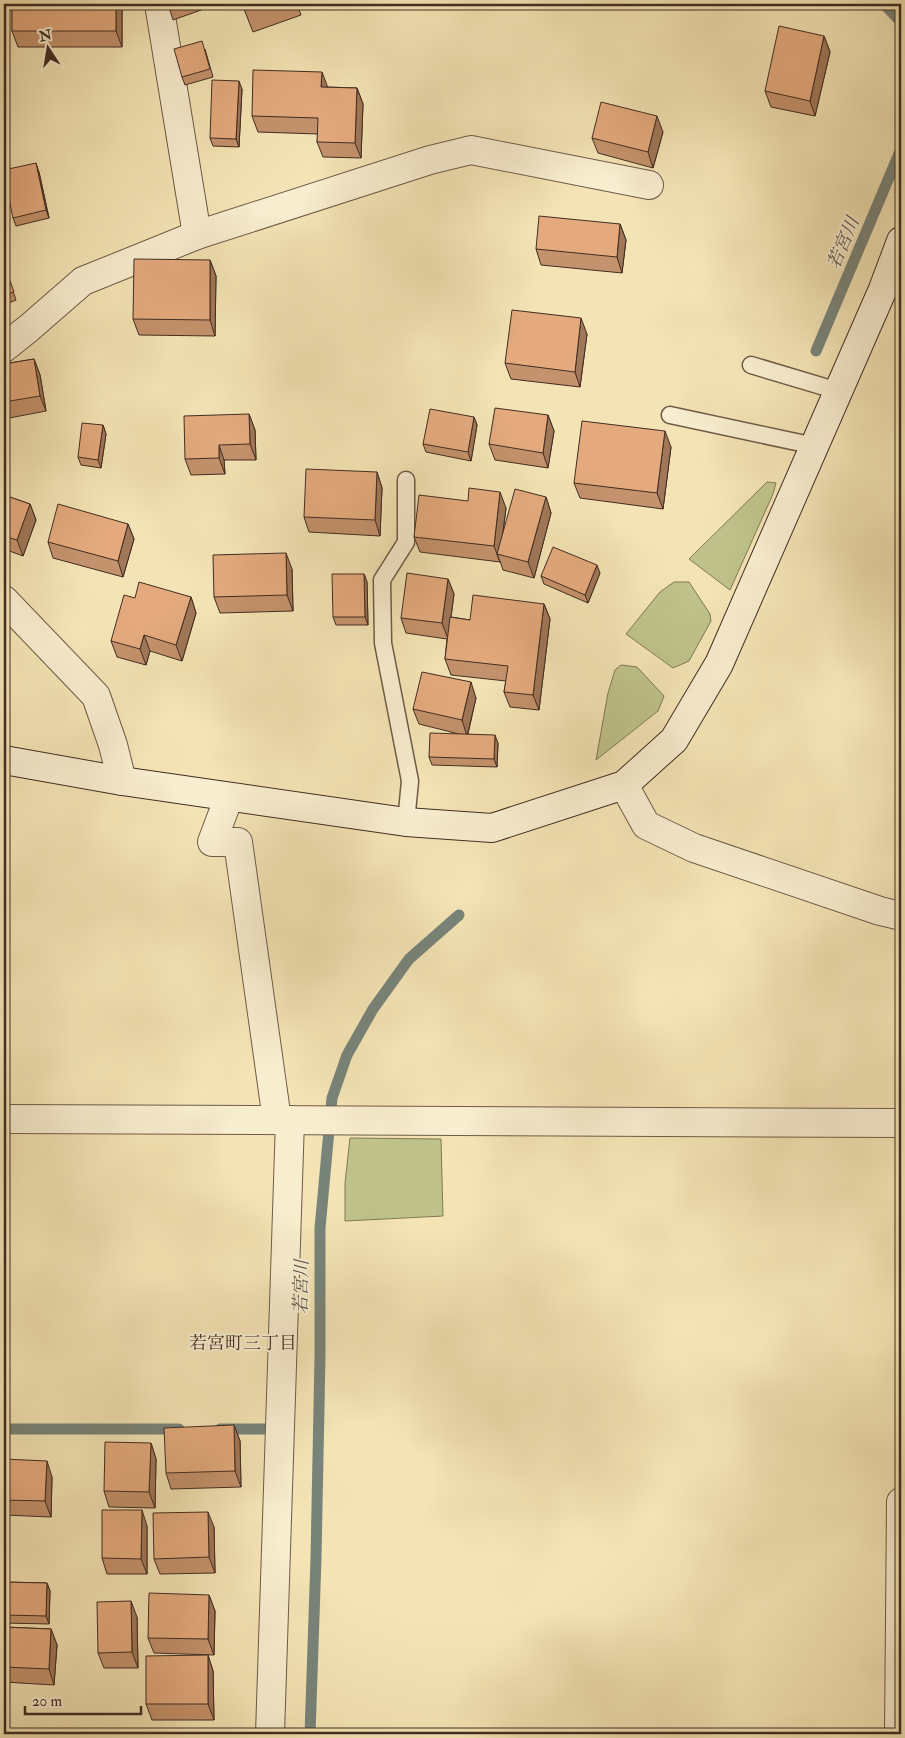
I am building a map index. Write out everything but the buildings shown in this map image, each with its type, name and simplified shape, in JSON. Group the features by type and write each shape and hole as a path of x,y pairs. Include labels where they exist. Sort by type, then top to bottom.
{"street":[{"path":"159,4 197,235"},
{"path":"4,348 30,328 83,281 197,235 430,160 471,150 650,184"},
{"path":"4,760 122,781 406,822 492,828 624,785 674,740 719,664 883,289 901,241"},
{"path":"4,600 96,696 113,744 122,781"},
{"path":"624,785 646,825 670,837 694,848 880,911 901,916"},
{"path":"230,797 212,842 238,842 304,1120 270,1734"},
{"path":"4,1119 901,1123"},
{"path":"899,1734 901,1502"}],"lane":[{"path":"751,366 838,391"},
{"path":"670,415 815,446"},
{"path":"406,480 406,542 382,580 382,643 410,781 406,822"}],"green space":[{"path":"767,482 776,483 773,494 730,590 689,559"},
{"path":"674,582 689,582 710,614 711,621 689,661 673,668 626,634 660,592"},
{"path":"621,665 637,667 664,696 658,711 596,760 608,693 615,670"},
{"path":"350,1138 441,1139 443,1216 345,1221 345,1183"}],"waterway":[{"name":"若宮川","path":"884,4 901,22"},
{"name":"若宮川","path":"816,351 901,149"},
{"name":"若宮川","path":"310,1734 320,1356 320,1228 332,1098 347,1055 373,1009 409,959 459,915"},
{"path":"4,1429 179,1429"},
{"path":"220,1429 266,1429"}],"district":[{"name":"若宮町三丁目","path":"243,1343"}]}
